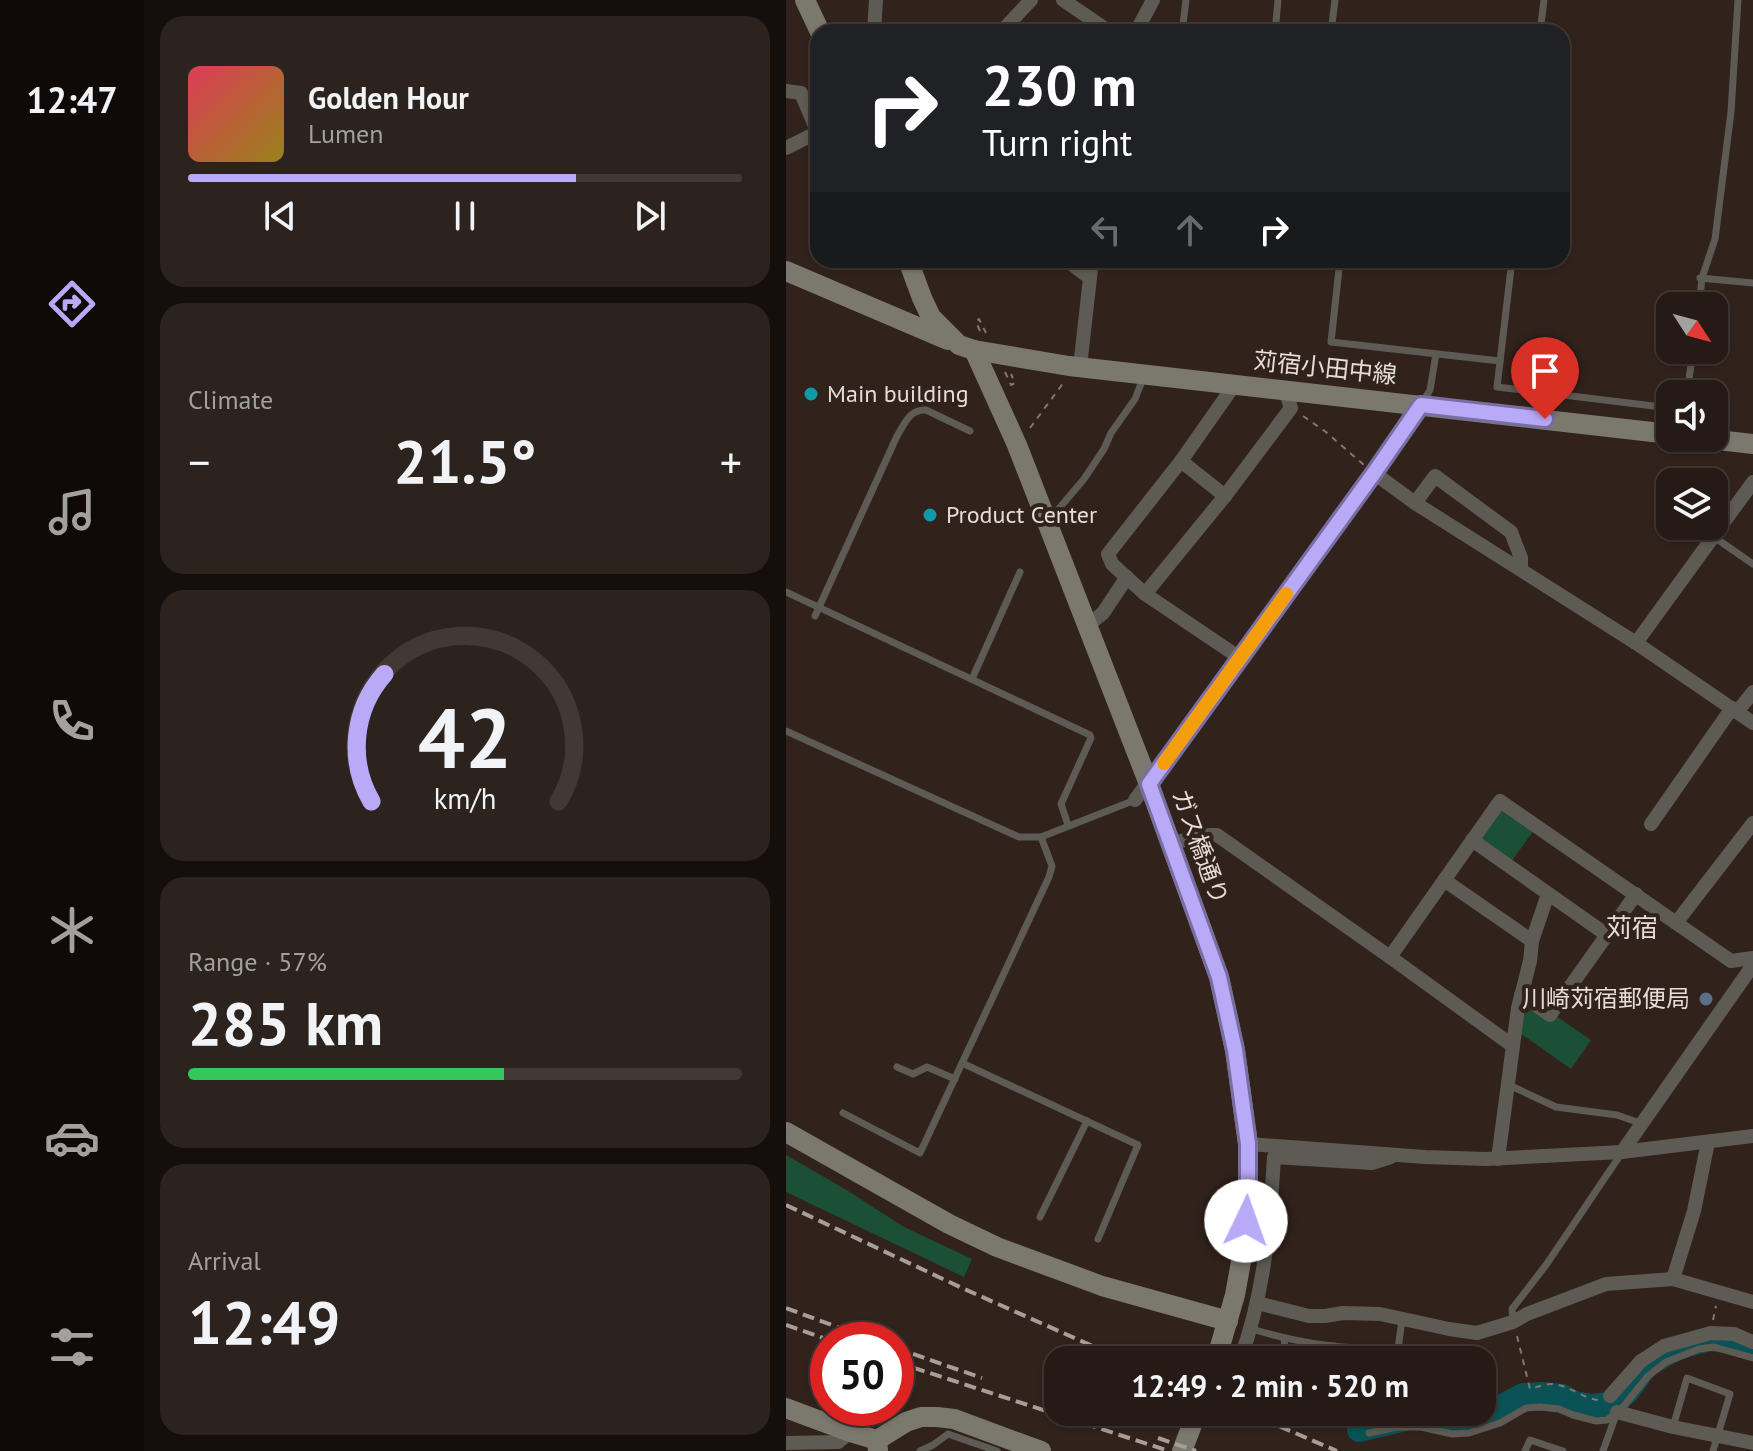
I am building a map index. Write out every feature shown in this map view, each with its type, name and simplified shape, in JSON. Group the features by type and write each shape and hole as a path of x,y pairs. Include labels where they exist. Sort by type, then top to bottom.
{"street":[{"path":"805,0 816,24"},
{"path":"874,24 876,0"},
{"path":"1008,24 1031,0"},
{"path":"1063,0 1098,24"},
{"path":"1140,24 1153,0"},
{"path":"786,91 801,93 810,104"},
{"path":"786,148 810,136"},
{"name":"ガス橋通り","path":"911,268 931,317 971,342 1017,445 1149,784 1219,977 1235,1050 1248,1144 1244,1245 1220,1346"},
{"path":"1077,268 1090,278"},
{"path":"1075,366 1091,268"},
{"name":"苅宿小田中線","path":"786,271 971,342 1075,366 1235,384 1288,399 1421,405 1656,432"},
{"path":"1235,384 1181,461 1108,554 1112,564 1145,594 1240,658"},
{"path":"1145,594 1225,496 1288,399"},
{"path":"1135,800 1421,405"},
{"path":"1728,441 1753,444"},
{"path":"1181,461 1225,496"},
{"path":"1374,473 1415,503 1636,643 1753,723"},
{"path":"1415,503 1435,476 1511,532 1521,558 1521,569"},
{"path":"1728,517 1753,482"},
{"path":"1636,643 1712,540"},
{"path":"1087,626 1103,613 1127,577"},
{"path":"1651,824 1735,710 1753,692"},
{"path":"1390,957 1502,801 1731,961 1753,958"},
{"path":"1676,923 1753,823"},
{"path":"1171,843 1217,835 1513,1046"},
{"path":"1472,840 1607,935"},
{"path":"1444,880 1532,941"},
{"path":"1498,1159 1518,1008 1532,941 1548,894"},
{"path":"1521,995 1550,1015 1636,894"},
{"path":"1622,1152 1751,973"},
{"path":"786,1132 949,1224 997,1247 1102,1286 1228,1321"},
{"path":"1248,1144 1498,1159 1622,1152 1753,1136"},
{"path":"1673,1279 1694,1211 1708,1142"},
{"path":"1245,1346 1252,1329 1270,1226 1274,1157 1372,1163 1399,1155"},
{"path":"1257,1303 1309,1316 1380,1314 1477,1333 1513,1322 1606,1284 1673,1279 1753,1302"},
{"path":"1610,1396 1632,1370 1664,1346 1711,1333 1734,1334 1753,1342"},
{"path":"786,1408 878,1445 906,1422 921,1417 937,1417 954,1419 1041,1451"},
{"path":"1617,1412 1753,1443"},
{"path":"1182,1451 1192,1426"},
{"path":"786,1443 838,1442 850,1432"}],"lane":[{"path":"1183,24 1186,0"},
{"path":"1276,24 1278,0"},
{"path":"1332,24 1335,0"},
{"path":"1541,24 1544,0"},
{"path":"1700,292 1701,278 1717,225 1731,112 1738,0"},
{"path":"1339,268 1331,342 1500,361"},
{"path":"1511,268 1497,387 1656,406"},
{"path":"1701,278 1753,283"},
{"path":"1421,405 1430,390 1436,354"},
{"path":"1047,523 1077,488 1104,449 1111,433 1135,399 1145,374"},
{"path":"815,616 897,436 910,415 926,410 970,431"},
{"path":"1718,540 1753,564"},
{"path":"972,679 1020,572"},
{"path":"786,592 1090,735 1061,804 1068,825"},
{"path":"786,731 1019,837 1041,837 1135,800"},
{"path":"843,1113 920,1153 1049,877 1052,866 1041,837"},
{"path":"962,1063 1138,1145 1098,1239"},
{"path":"897,1067 913,1074 927,1067 955,1079"},
{"path":"1507,1084 1556,1107 1617,1115 1640,1123"},
{"path":"1040,1217 1087,1121"},
{"path":"1513,1322 1512,1309 1555,1252 1622,1152"},
{"path":"1398,1346 1402,1318"},
{"path":"1252,1329 1308,1344 1334,1346"},
{"path":"1284,1338 1285,1346"},
{"path":"1369,1433 1397,1427 1421,1427 1452,1434 1469,1433 1500,1423 1526,1408 1540,1407 1559,1409 1596,1421 1607,1420 1648,1376 1685,1353 1714,1347 1753,1358"},
{"path":"1673,1427 1687,1378 1730,1394 1713,1451"},
{"path":"1603,1451 1617,1412"},
{"path":"920,1451 948,1434 997,1451"},
{"path":"1525,1451 1530,1440 1563,1451"}],"path":[{"path":"971,342 979,319 985,330"},
{"path":"1017,445 1075,366"},
{"path":"1007,376 1011,385 1015,383 1011,373"},
{"path":"1288,399 1374,473"},
{"path":"1711,1333 1718,1293"},
{"path":"1513,1322 1530,1389 1550,1384 1591,1399 1610,1396"}],"green space":[{"path":"1504,808 1534,830 1511,862 1481,841 1480,836 1498,809"},
{"path":"1534,1009 1556,1016 1591,1040 1571,1069 1520,1033 1523,1014"},
{"path":"786,1155 904,1227 972,1259 964,1277 786,1192"}],"waterway":[{"path":"1359,1430 1418,1416 1464,1420 1489,1413 1523,1395 1562,1396 1575,1403 1592,1406 1609,1404 1628,1391 1647,1365 1677,1348 1709,1339 1753,1349"}],"railway":[{"path":"786,1205 1092,1346"},
{"path":"786,1308 824,1322"},
{"path":"786,1325 810,1333"},
{"path":"914,1354 982,1378"},
{"path":"914,1368 1169,1451"},
{"path":"1279,1426 1337,1451"},
{"path":"1158,1438 1196,1451"}],"slow traffic":[{"path":"1164,763 1286,594"}],"place":[{"name":"Main building","path":"811,394"},
{"name":"Product Center","path":"930,515"},
{"name":"川崎苅宿郵便局","path":"1706,999"}],"district":[{"name":"苅宿","path":"1632,928"}],"route":[{"path":"1246,1221 1248,1144 1235,1050 1219,977 1149,784 1421,405 1545,419"}]}
